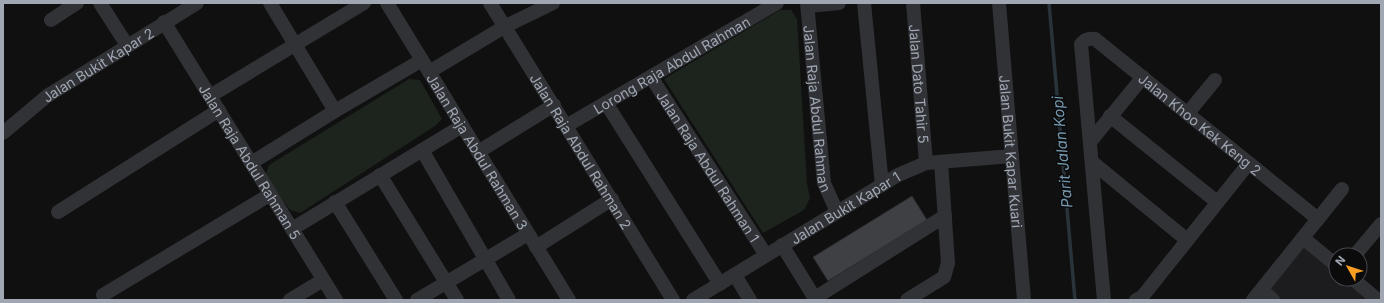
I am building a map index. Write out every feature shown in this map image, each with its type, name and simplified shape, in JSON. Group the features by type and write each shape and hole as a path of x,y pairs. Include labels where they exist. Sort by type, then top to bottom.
{"street":[{"path":"51,20 77,3"},
{"path":"100,3 127,45"},
{"name":"Jalan Bukit Kapar 2","path":"3,133 47,96 164,22 197,3"},
{"path":"270,3 335,111"},
{"path":"210,96 364,3"},
{"name":"Jalan Raja Abdul Rahman 3","path":"387,3 569,300"},
{"name":"Jalan Raja Abdul Rahman 2","path":"490,3 673,300"},
{"path":"430,72 504,27 553,3"},
{"name":"Lorong Raja Abdul Rahman","path":"566,126 777,3"},
{"path":"808,5 839,3"},
{"path":"864,3 882,184"},
{"name":"Jalan Dato Tahir 5","path":"913,3 926,164"},
{"name":"Jalan Bukit Kapar Kuari","path":"999,3 1024,300"},
{"name":"Jalan Raja Abdul Rahman","path":"808,5 824,183 837,212"},
{"name":"Jalan Raja Abdul Rahman 5","path":"164,22 336,300"},
{"name":"Jalan Khoo Kek Keng 2","path":"1090,142 1081,44 1084,40 1090,38 1095,39 1143,77 1318,219"},
{"path":"251,163 335,111 422,60"},
{"name":"Jalan Raja Abdul Rahman 1","path":"650,77 766,256"},
{"path":"1104,300 1090,142 1143,77"},
{"path":"1188,114 1215,80"},
{"path":"606,103 720,284"},
{"path":"478,152 554,105"},
{"path":"58,212 219,110"},
{"path":"1110,116 1217,202"},
{"path":"292,229 462,126"},
{"path":"422,150 509,300"},
{"name":"Jalan Bukit Kapar 1","path":"697,299 782,245 898,175 926,164 1012,156"},
{"path":"907,300 944,276 948,263 941,162"},
{"path":"1092,162 1187,240"},
{"path":"1136,300 1142,297 1249,163"},
{"path":"380,175 457,300"},
{"path":"1273,300 1258,295 1342,189"},
{"path":"102,295 271,194"},
{"path":"536,247 612,200"},
{"path":"335,202 396,300"},
{"path":"782,245 816,299 945,216"},
{"path":"1362,247 1381,224"},
{"path":"417,300 528,234"},
{"path":"1303,238 1328,258"},
{"path":"734,275 750,300"},
{"path":"290,300 323,280"},
{"path":"1363,287 1378,300"}],"shaded area":[{"path":"780,10 791,10 797,19 807,184 810,198 804,210 763,233 664,79"},
{"path":"409,79 420,80 442,119 435,126 300,213 290,210 265,176 269,165"},
{"path":"1304,244 1328,263 1328,287 1358,287 1375,300 1279,300 1267,290"}],"building":[{"path":"912,196 927,220 828,281 813,257"}],"waterway":[{"name":"Parit Jalan Kopi","path":"1049,3 1075,300"}]}
